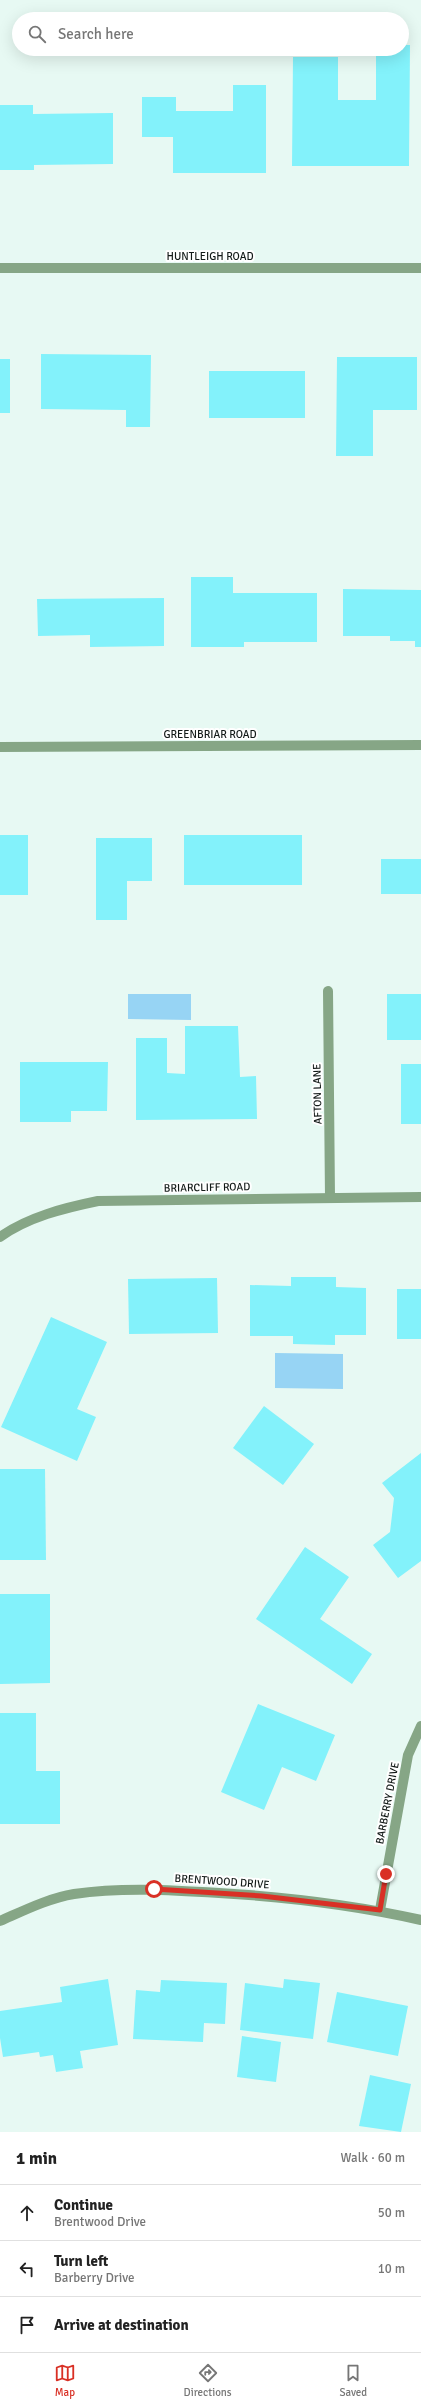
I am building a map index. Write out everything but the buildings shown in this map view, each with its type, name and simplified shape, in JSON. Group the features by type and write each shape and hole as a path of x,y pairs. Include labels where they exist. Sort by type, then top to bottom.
{"street":[{"name":"HUNTLEIGH ROAD","path":"0,268 421,268"},
{"name":"GREENBRIAR ROAD","path":"0,747 421,745"},
{"name":"AFTON LANE","path":"328,990 330,1197"},
{"name":"BRIARCLIFF ROAD","path":"0,1237 10,1230 60,1209 98,1201 421,1197"},
{"name":"BARBERRY DRIVE","path":"380,1910 408,1755 421,1726"},
{"name":"BRENTWOOD DRIVE","path":"0,1921 27,1909 73,1894 154,1889 262,1896 380,1910 421,1920"}],"water":[{"path":"128,994 191,994 191,1020 128,1019"},
{"path":"275,1353 343,1354 343,1389 275,1388"}],"route":[{"path":"154,1889 262,1896 380,1910 386,1874"}]}
